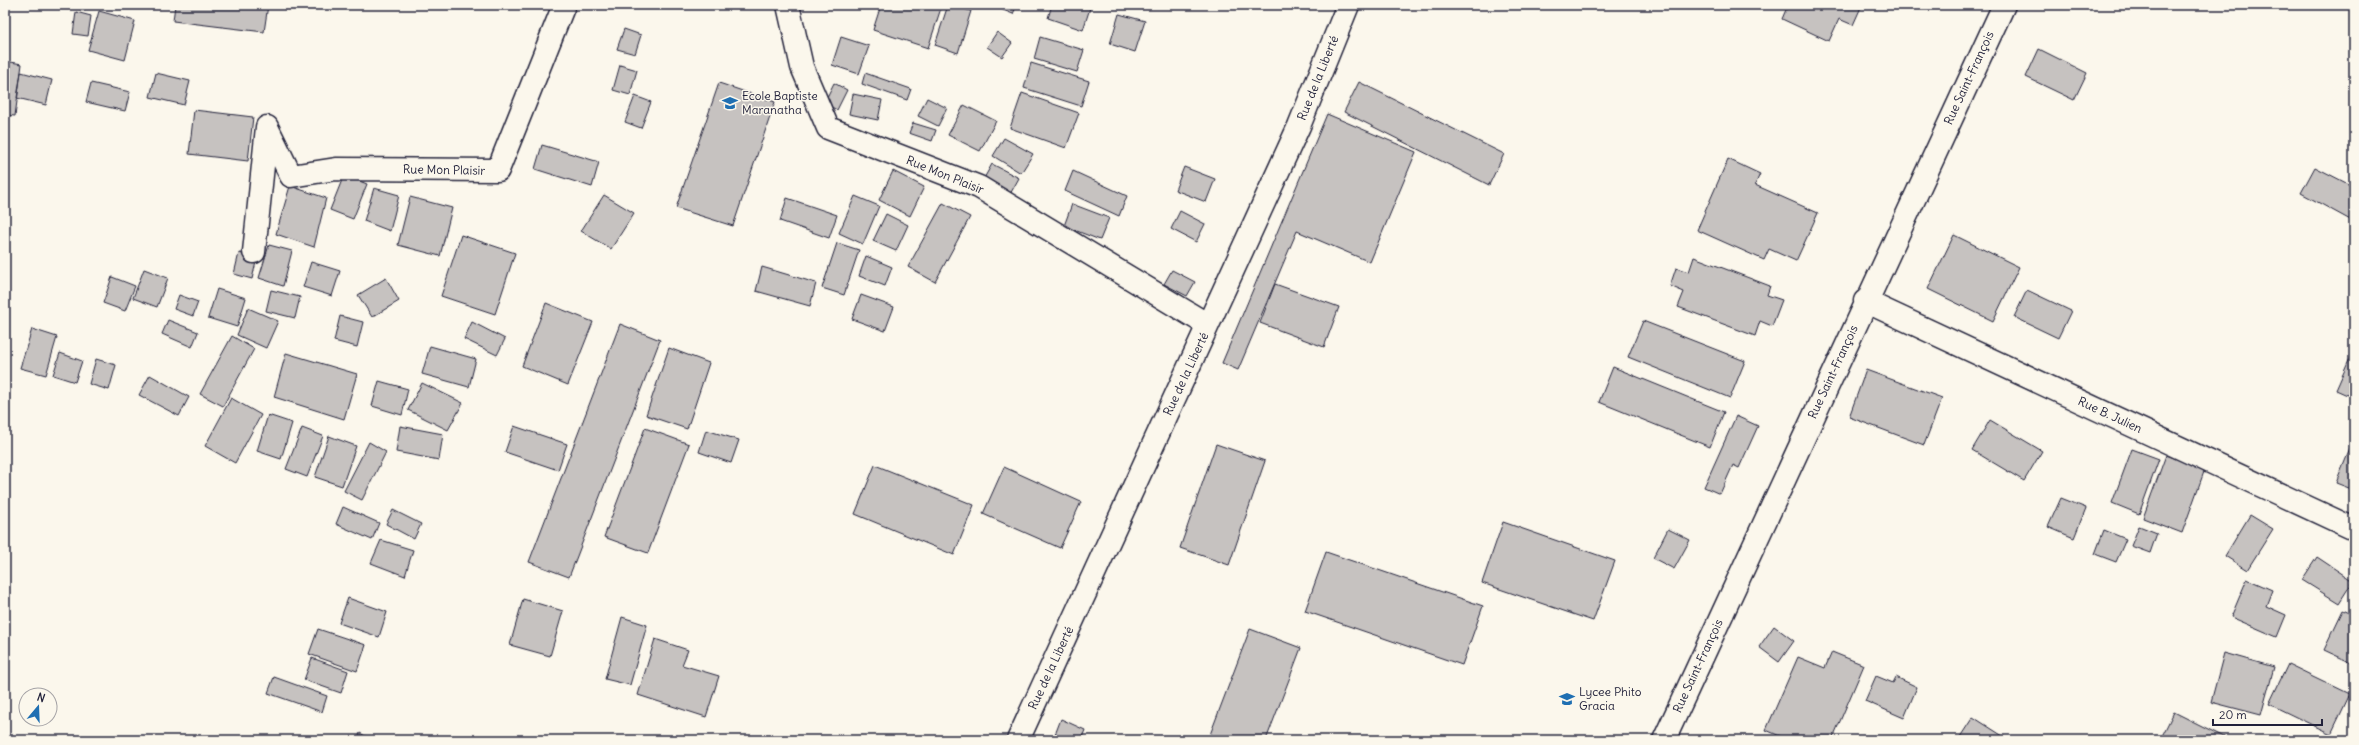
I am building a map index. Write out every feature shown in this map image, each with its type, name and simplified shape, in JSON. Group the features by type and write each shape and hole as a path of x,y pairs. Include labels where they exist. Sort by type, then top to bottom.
{"street":[{"name":"Rue Mon Plaisir","path":"254,252 267,127 291,176 336,169 498,170 564,5"},
{"name":"Rue Mon Plaisir","path":"788,5 802,67 828,128 979,187 1208,325"},
{"name":"Rue de la Liberté","path":"1018,740 1299,126 1348,5"},
{"name":"Rue Saint-François","path":"1664,740 1865,301 2004,5"},
{"name":"Rue B. Julien","path":"1865,301 2354,529"}],"building":[{"path":"66,5 85,5 84,10"},
{"path":"175,5 268,5 264,32 173,21"},
{"path":"881,5 942,5 928,48 873,30"},
{"path":"948,5 971,11 958,53 935,45"},
{"path":"999,5 1017,5 1013,14 998,8"},
{"path":"1052,5 1091,5 1083,30 1048,18"},
{"path":"1788,5 1862,5 1853,25 1839,19 1829,41 1782,19"},
{"path":"99,11 135,21 125,60 88,50"},
{"path":"76,12 91,16 88,36 73,34"},
{"path":"1119,14 1145,21 1135,52 1110,44"},
{"path":"624,29 641,35 635,54 617,49"},
{"path":"997,32 1012,43 1002,57 987,47"},
{"path":"841,37 869,46 859,74 832,65"},
{"path":"1040,37 1084,50 1077,72 1034,59"},
{"path":"2039,49 2087,73 2074,100 2026,77"},
{"path":"5,61 22,64 15,116 5,115"},
{"path":"1031,63 1089,81 1081,106 1024,88"},
{"path":"620,65 637,70 630,95 613,90"},
{"path":"21,72 52,80 46,105 17,98"},
{"path":"156,73 190,81 184,105 150,97"},
{"path":"865,73 911,89 907,100 862,84"},
{"path":"1359,82 1504,154 1489,185 1344,112"},
{"path":"91,83 130,92 125,111 86,102"},
{"path":"719,83 775,102 733,226 676,208"},
{"path":"834,83 847,90 837,110 824,103"},
{"path":"1022,93 1079,113 1066,148 1010,128"},
{"path":"853,94 882,100 878,120 849,114"},
{"path":"635,96 651,102 641,128 625,122"},
{"path":"927,98 947,108 938,126 918,116"},
{"path":"964,105 996,121 980,151 948,135"},
{"path":"194,110 253,117 248,161 189,154"},
{"path":"1327,114 1416,152 1370,262 1297,231 1238,370 1222,363"},
{"path":"913,123 936,130 932,141 909,133"},
{"path":"1004,138 1033,154 1021,173 993,156"},
{"path":"542,145 599,162 592,187 535,169"},
{"path":"1728,159 1760,174 1755,185 1818,213 1796,261 1769,249 1764,260 1697,230"},
{"path":"992,164 1019,178 1009,196 982,182"},
{"path":"1184,167 1215,179 1206,202 1175,190"},
{"path":"2315,167 2354,187 2354,222 2301,193"},
{"path":"893,171 924,187 910,216 879,200"},
{"path":"1073,171 1127,196 1119,216 1065,191"},
{"path":"344,175 367,184 353,219 330,210"},
{"path":"290,186 326,198 314,247 276,234"},
{"path":"374,188 399,195 390,231 364,221"},
{"path":"604,195 634,213 611,249 581,231"},
{"path":"855,196 879,206 863,244 839,233"},
{"path":"410,197 452,208 440,256 398,245"},
{"path":"787,198 837,215 829,238 780,221"},
{"path":"943,203 970,217 935,282 908,267"},
{"path":"1072,204 1109,218 1100,240 1064,226"},
{"path":"1180,211 1205,224 1196,242 1171,229"},
{"path":"886,214 908,225 896,251 873,241"},
{"path":"461,235 515,253 495,314 441,296"},
{"path":"1954,235 2019,267 1993,321 1928,289"},
{"path":"837,243 859,250 844,295 822,288"},
{"path":"269,245 292,251 283,286 259,278"},
{"path":"239,253 257,258 252,279 234,274"},
{"path":"866,256 892,267 885,286 859,276"},
{"path":"1694,257 1770,286 1767,295 1782,300 1772,326 1760,321 1755,336 1678,307 1684,292 1670,286 1676,268 1689,272"},
{"path":"311,262 340,271 332,296 303,287"},
{"path":"762,267 816,283 810,306 756,291"},
{"path":"144,269 168,278 157,307 133,298"},
{"path":"1172,270 1195,282 1187,296 1164,284"},
{"path":"112,277 135,286 125,311 103,303"},
{"path":"386,278 399,301 372,317 358,295"},
{"path":"1275,284 1339,307 1324,347 1260,323"},
{"path":"217,289 246,298 237,327 208,318"},
{"path":"271,290 300,297 295,318 266,311"},
{"path":"2027,290 2071,311 2058,338 2014,317"},
{"path":"179,295 198,302 193,316 174,309"},
{"path":"861,295 894,307 885,331 852,319"},
{"path":"546,303 593,322 568,385 522,366"},
{"path":"248,308 278,321 266,348 237,335"},
{"path":"340,316 363,322 357,347 334,341"},
{"path":"168,320 198,332 192,347 162,334"},
{"path":"1643,321 1745,361 1730,398 1628,357"},
{"path":"472,322 505,339 497,355 464,339"},
{"path":"620,324 660,340 569,577 529,562"},
{"path":"32,329 57,337 46,375 20,368"},
{"path":"232,336 254,349 223,406 200,394"},
{"path":"430,346 476,359 469,387 422,374"},
{"path":"669,348 709,363 687,429 646,415"},
{"path":"2354,349 2354,398 2336,390"},
{"path":"60,353 82,361 75,382 53,375"},
{"path":"286,353 357,374 344,419 274,397"},
{"path":"96,359 116,365 109,390 89,384"},
{"path":"1613,367 1724,412 1710,447 1599,402"},
{"path":"1866,370 1942,398 1924,445 1849,417"},
{"path":"150,375 189,397 179,416 139,395"},
{"path":"379,381 408,389 402,415 372,406"},
{"path":"422,383 463,403 448,430 408,410"},
{"path":"231,398 261,415 235,463 205,446"},
{"path":"268,415 292,423 281,459 257,451"},
{"path":"1736,416 1758,426 1739,468 1733,465 1720,494 1704,487"},
{"path":"1990,420 2042,451 2024,481 1972,450"},
{"path":"400,426 443,434 439,460 396,452"},
{"path":"514,426 567,444 558,470 505,452"},
{"path":"302,428 323,436 307,477 286,469"},
{"path":"645,428 689,444 648,553 604,537"},
{"path":"706,430 739,440 731,463 699,452"},
{"path":"329,436 356,446 342,486 315,477"},
{"path":"369,442 386,452 362,500 344,491"},
{"path":"1216,444 1265,461 1229,565 1180,548"},
{"path":"2352,444 2354,445 2354,490 2336,483"},
{"path":"2132,449 2159,459 2139,514 2112,503"},
{"path":"2166,455 2205,469 2182,533 2143,518"},
{"path":"875,465 974,505 954,555 855,514"},
{"path":"1004,467 1081,502 1060,548 983,514"},
{"path":"2061,498 2086,508 2074,538 2048,527"},
{"path":"343,507 379,523 372,540 336,524"},
{"path":"393,510 421,524 414,539 386,524"},
{"path":"2250,515 2273,529 2247,570 2225,556"},
{"path":"1503,522 1615,561 1593,621 1482,583"},
{"path":"2139,526 2157,533 2150,553 2131,546"},
{"path":"1668,529 1690,540 1674,569 1653,558"},
{"path":"2104,530 2126,539 2116,562 2095,554"},
{"path":"381,540 413,550 405,576 371,563"},
{"path":"1326,552 1483,606 1462,665 1305,611"},
{"path":"2317,557 2353,581 2339,603 2302,580"},
{"path":"2247,579 2272,590 2266,606 2286,615 2277,637 2231,617"},
{"path":"348,598 387,612 379,637 339,623"},
{"path":"523,599 563,611 550,656 510,645"},
{"path":"2343,610 2354,615 2354,664 2324,650"},
{"path":"622,617 647,625 630,685 605,679"},
{"path":"1774,626 1794,641 1779,662 1759,647"},
{"path":"318,629 366,645 357,671 309,654"},
{"path":"1250,629 1301,648 1266,740 1208,740"},
{"path":"655,639 688,650 682,665 719,676 706,717 638,695"},
{"path":"1832,652 1864,665 1832,740 1789,740 1766,730 1798,657 1825,668"},
{"path":"2224,653 2274,667 2261,715 2211,702"},
{"path":"312,658 348,671 341,693 304,680"},
{"path":"2288,664 2350,694 2331,734 2269,704"},
{"path":"1876,676 1893,683 1896,677 1917,687 1904,718 1865,701"},
{"path":"274,677 327,696 322,712 268,693"},
{"path":"2174,712 2230,740 2160,740"},
{"path":"1973,717 2009,740 1958,740"},
{"path":"1061,719 1085,730 1081,740 1053,740"},
{"path":"360,733 372,740 357,740"}],"place":[{"name":"Ecole Baptiste Maranatha","path":"730,103"},
{"name":"Lycee Phito Gracia","path":"1567,699"}]}
